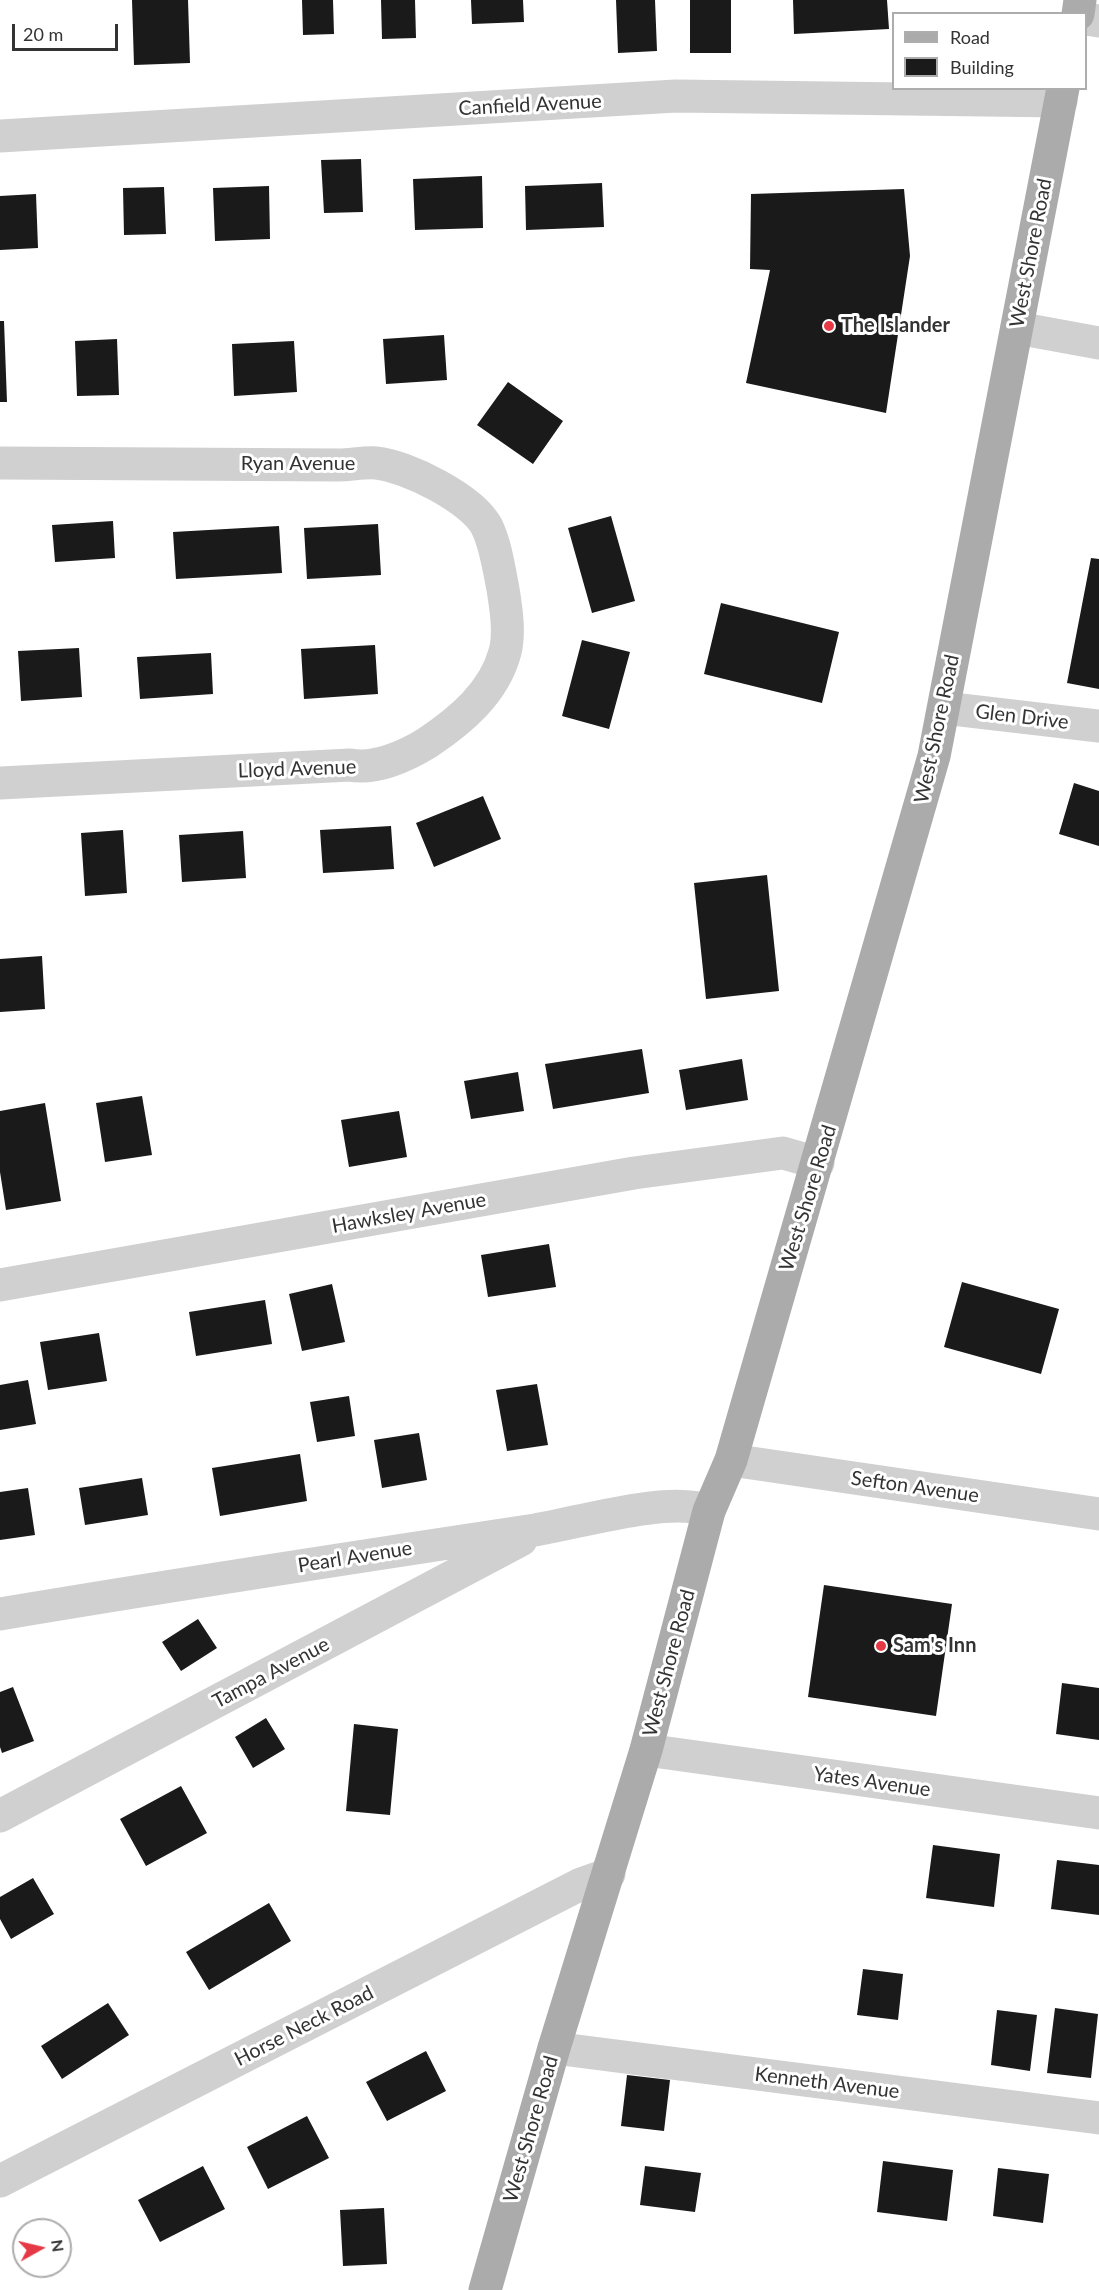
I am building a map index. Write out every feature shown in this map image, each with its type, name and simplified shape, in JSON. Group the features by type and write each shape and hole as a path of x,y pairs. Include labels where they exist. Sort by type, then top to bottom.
{"main road":[{"name":"West Shore Road","path":"485,2290 554,2048 646,1750 709,1511 731,1460 927,783 944,708 966,583 1062,95"}],"street":[{"name":"Canfield Avenue","path":"0,136 676,96 1062,95"},
{"path":"1017,328 1099,343"},
{"name":"Ryan Avenue","path":"0,463 339,465 376,463 422,477 464,502 487,526 499,565 506,613"},
{"name":"Lloyd Avenue","path":"0,783 350,765 361,767 410,754 456,724 485,692 505,652 506,613"},
{"name":"Glen Drive","path":"944,708 1099,726"},
{"name":"Hawksley Avenue","path":"0,1285 634,1173 783,1153 818,1163"},
{"name":"Sefton Avenue","path":"731,1460 1099,1514"},
{"name":"Pearl Avenue","path":"0,1614 185,1582 541,1529 643,1509 698,1507 709,1511"},
{"name":"Tampa Avenue","path":"0,1816 541,1529"},
{"name":"Yates Avenue","path":"646,1750 1099,1814"},
{"name":"Horse Neck Road","path":"0,2181 581,1884 609,1874"},
{"name":"Kenneth Avenue","path":"554,2048 1099,2118"}],"building":[{"path":"132,0 188,0 190,63 134,65"},
{"path":"302,0 333,0 334,34 303,35"},
{"path":"381,0 415,0 416,38 382,39"},
{"path":"471,0 523,0 524,22 472,24"},
{"path":"616,0 655,0 657,51 618,53"},
{"path":"690,0 731,0 731,53 690,53"},
{"path":"793,0 887,0 889,29 794,34"},
{"path":"361,159 363,212 324,213 321,160"},
{"path":"482,176 483,228 415,230 413,179"},
{"path":"602,183 604,227 526,230 525,186"},
{"path":"269,186 270,239 215,241 213,188"},
{"path":"164,187 166,234 124,235 123,188"},
{"name":"The Islander","path":"904,189 910,256 886,413 746,383 770,270 750,269 751,194"},
{"path":"36,194 38,248 0,250 0,196"},
{"path":"0,321 4,321 7,402 0,402"},
{"path":"444,335 447,380 386,384 383,339"},
{"path":"117,339 119,395 77,396 75,341"},
{"path":"294,341 297,392 234,396 232,344"},
{"path":"508,382 563,421 533,464 477,425"},
{"path":"611,516 635,601 592,613 568,528"},
{"path":"113,521 115,558 55,562 52,525"},
{"path":"378,524 381,575 307,579 304,528"},
{"path":"279,526 282,573 176,579 173,532"},
{"path":"1091,558 1099,559 1099,689 1067,683"},
{"path":"721,603 839,632 822,703 704,674"},
{"path":"582,640 630,652 609,729 562,716"},
{"path":"375,645 378,694 304,699 301,649"},
{"path":"79,648 82,697 21,701 18,651"},
{"path":"211,653 213,694 140,699 137,657"},
{"path":"1074,783 1099,791 1099,846 1059,834"},
{"path":"483,796 501,839 434,867 416,823"},
{"path":"391,826 394,869 323,873 320,830"},
{"path":"123,830 127,893 85,896 81,833"},
{"path":"243,831 246,878 182,882 179,835"},
{"path":"767,875 779,991 706,999 694,883"},
{"path":"42,956 45,1009 0,1012 0,959"},
{"path":"642,1049 649,1093 553,1109 545,1064"},
{"path":"742,1059 748,1100 686,1110 679,1070"},
{"path":"518,1072 524,1111 471,1119 464,1081"},
{"path":"142,1096 152,1155 105,1162 96,1103"},
{"path":"45,1103 61,1201 6,1210 0,1172 0,1111"},
{"path":"399,1111 407,1157 349,1167 341,1120"},
{"path":"549,1244 556,1287 488,1297 481,1255"},
{"path":"962,1282 1059,1309 1041,1374 944,1347"},
{"path":"332,1284 345,1342 302,1351 289,1294"},
{"path":"265,1300 272,1344 196,1356 189,1312"},
{"path":"99,1333 107,1381 48,1390 40,1342"},
{"path":"28,1380 36,1424 0,1430 0,1385"},
{"path":"537,1384 548,1445 507,1451 496,1390"},
{"path":"349,1396 355,1436 317,1442 310,1402"},
{"path":"419,1433 427,1480 382,1488 374,1440"},
{"path":"300,1454 307,1501 220,1516 212,1468"},
{"path":"142,1478 148,1515 85,1525 79,1488"},
{"path":"28,1488 35,1535 0,1540 0,1492"},
{"path":"824,1585 952,1604 936,1716 808,1697"},
{"path":"198,1619 217,1648 181,1671 162,1642"},
{"path":"1062,1683 1099,1688 1099,1740 1056,1734"},
{"path":"13,1687 34,1741 2,1753 0,1747 0,1692"},
{"path":"266,1718 285,1749 253,1768 235,1737"},
{"path":"354,1724 398,1729 390,1815 346,1811"},
{"path":"181,1786 207,1833 146,1866 120,1819"},
{"path":"933,1845 1000,1854 994,1907 926,1898"},
{"path":"1057,1860 1099,1865 1099,1915 1051,1909"},
{"path":"33,1878 54,1914 11,1939 0,1919 0,1897"},
{"path":"269,1903 291,1941 209,1990 186,1952"},
{"path":"863,1969 903,1974 898,2020 857,2015"},
{"path":"108,2003 129,2035 62,2079 41,2046"},
{"path":"1055,2008 1098,2014 1091,2078 1047,2073"},
{"path":"997,2010 1037,2015 1030,2071 991,2065"},
{"path":"426,2051 446,2091 387,2121 366,2082"},
{"path":"627,2075 670,2080 664,2131 621,2126"},
{"path":"307,2116 329,2158 268,2189 247,2147"},
{"path":"883,2161 953,2170 947,2221 877,2212"},
{"path":"203,2166 225,2209 160,2242 138,2200"},
{"path":"645,2166 701,2173 695,2212 640,2205"},
{"path":"998,2168 1049,2174 1043,2223 993,2216"},
{"path":"384,2208 387,2264 343,2266 340,2210"}],"place":[{"name":"The Islander","path":"829,326"},
{"name":"Sam's Inn","path":"881,1646"}]}
